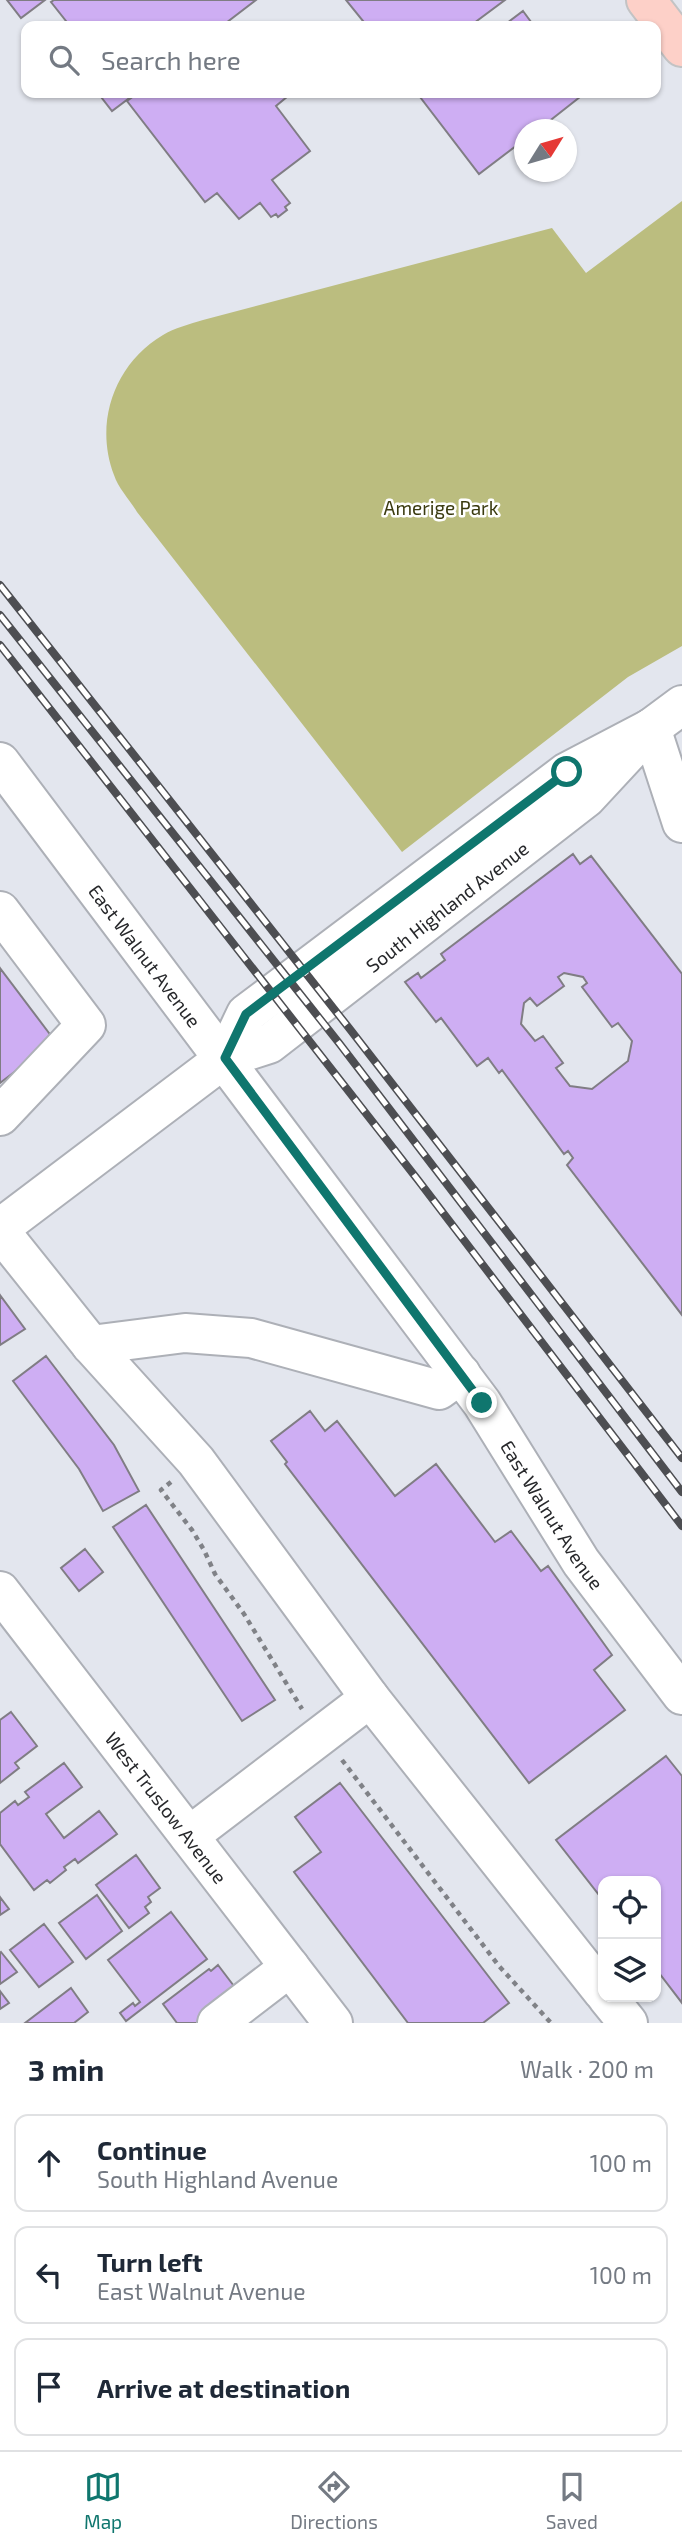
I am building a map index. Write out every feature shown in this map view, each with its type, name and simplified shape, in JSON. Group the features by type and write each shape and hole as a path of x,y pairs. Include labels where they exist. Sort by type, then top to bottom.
{"main road":[{"path":"646,0 682,47"}],"street":[{"name":"South Highland Avenue","path":"0,1230 225,1058 269,1044 586,798 651,727 682,705"},
{"path":"651,727 682,823"},
{"name":"East Walnut Avenue","path":"0,762 461,1374 581,1562 682,1695"},
{"path":"0,911 86,1025 0,1116"},
{"path":"0,1230 90,1345 196,1461 370,1698 598,1986"},
{"path":"90,1345 186,1334 251,1338 439,1390 461,1374"},
{"name":"West Truslow Avenue","path":"0,1591 333,2023"},
{"path":"189,1836 370,1698"},
{"path":"217,2023 290,1967"},
{"path":"611,2002 628,2023"}],"green space":[{"name":"Amerige Park","path":"682,201 682,646 628,677 402,852 121,489 108,455 106,435 113,396 121,378 146,347 182,326 552,228 586,273"}],"building":[{"path":"7,0 45,0 21,18"},
{"path":"256,0 229,21 66,21 51,2"},
{"path":"346,0 505,0 477,21 363,21"},
{"path":"523,11 530,21 510,21"},
{"path":"102,98 129,98 112,111"},
{"path":"131,98 286,98 276,106 310,151 272,180 290,203 285,207 287,210 278,217 276,214 271,217 260,203 239,219 217,193 205,202 127,101"},
{"path":"421,98 579,98 552,119 514,119 514,148 479,174"},
{"path":"573,854 580,864 591,856 682,974 682,1315 567,1165 573,1158 568,1151 564,1154 502,1070 499,1073 488,1058 477,1066 441,1018 436,1022 405,982 418,973 421,978 445,960 441,954","holes":["564,973 583,977 587,983 582,987 612,1027 618,1023 632,1041 628,1061 592,1089 570,1086 556,1068 563,1063 543,1036 535,1041 521,1024 524,1003 530,998 537,1006 564,986 558,977"]},
{"path":"0,968 55,1041 0,1083"},
{"path":"0,1295 25,1329 0,1345"},
{"path":"46,1356 114,1445 139,1491 103,1511 79,1469 13,1381"},
{"path":"310,1411 325,1431 337,1421 395,1496 436,1464 495,1542 511,1531 541,1571 548,1566 612,1655 594,1670 625,1710 529,1783 285,1464 287,1462 271,1441"},
{"path":"146,1505 275,1700 242,1721 113,1527"},
{"path":"85,1549 103,1572 79,1591 61,1568"},
{"path":"11,1712 37,1746 15,1763 19,1768 0,1783 0,1720"},
{"path":"666,1756 682,1776 682,2003 661,1976 661,1876 598,1876 598,1894 556,1840"},
{"path":"64,1763 82,1787 46,1814 64,1838 99,1811 117,1834 78,1863 75,1859 64,1867 66,1870 50,1883 47,1880 34,1890 0,1844 0,1813 15,1801 18,1805 29,1797 25,1792"},
{"path":"340,1783 509,2003 483,2023 408,2023 294,1872 321,1852 295,1817"},
{"path":"136,1855 160,1888 148,1897 151,1902 145,1907 149,1913 129,1928 96,1885"},
{"path":"97,1895 122,1931 86,1959 59,1923"},
{"path":"0,1897 9,1909 0,1915"},
{"path":"171,1912 207,1959 126,2021 120,2013 133,2003 135,2006 140,2002 108,1960"},
{"path":"44,1924 73,1962 39,1987 10,1950"},
{"path":"0,1953 17,1972 0,1984"},
{"path":"218,1965 240,1994 206,2023 177,2023 163,2004"},
{"path":"71,1988 88,2012 74,2023 25,2023"},
{"path":"0,1991 9,2003 0,2009"}],"railway":[{"path":"0,585 349,1028 682,1458"},
{"path":"0,615 339,1043 682,1492"},
{"path":"0,645 418,1180 682,1526"}],"route":[{"path":"482,1403 225,1058 246,1014 567,772"}]}
